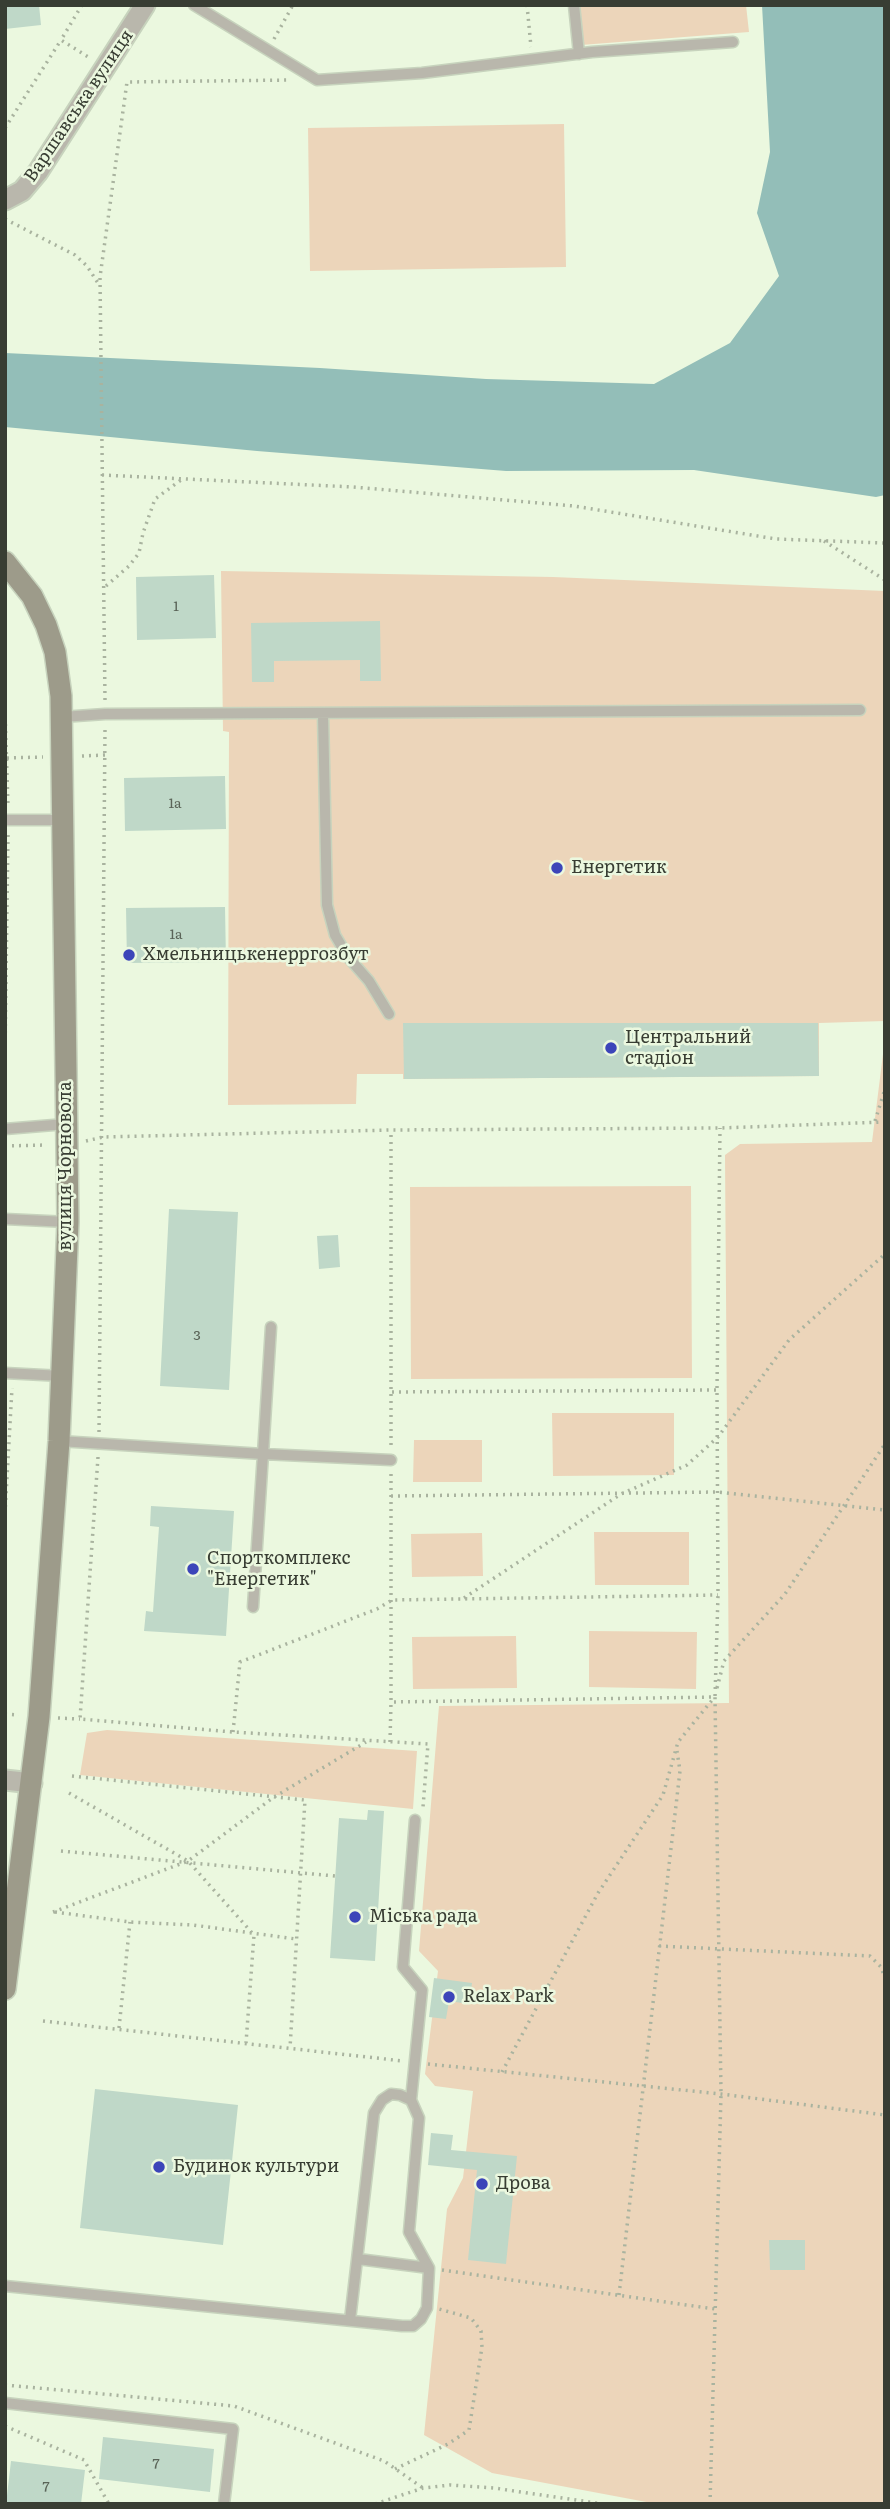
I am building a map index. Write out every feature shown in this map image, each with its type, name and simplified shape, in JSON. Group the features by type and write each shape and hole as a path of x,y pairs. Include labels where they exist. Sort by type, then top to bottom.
{"street":[{"name":"Варшавська вулиця","path":"5,200 22,191 38,172 145,5"},
{"name":"вулиця Чорновола","path":"5,562 32,596 46,625 55,652 62,717 68,1222 59,1441 32,1783 5,1989"},
{"path":"5,1780 32,1783"}],"lane":[{"path":"194,5 317,80 422,73 579,54 733,42"},
{"path":"574,5 579,54"},
{"path":"62,717 105,714 860,710"},
{"path":"323,714 327,905 335,935 348,957 369,981 389,1014"},
{"path":"7,820 64,820"},
{"path":"5,1129 66,1124"},
{"path":"5,1219 68,1222"},
{"path":"253,1607 271,1327"},
{"path":"8,1374 62,1376"},
{"path":"59,1441 391,1460"},
{"path":"411,2101 422,1990 402,1968 415,1820"},
{"path":"5,2286 349,2320 413,2326 427,2308 429,2268 410,2232 419,2118 408,2097 391,2094 382,2099 374,2113 349,2320"},
{"path":"358,2259 429,2268"},
{"path":"5,2403 233,2429 224,2504"}],"path":[{"path":"5,128 82,5"},
{"path":"267,50 293,5"},
{"path":"527,5 532,59"},
{"path":"61,40 127,82 317,80"},
{"path":"127,82 100,284 105,714 99,1444 80,1719 428,1744"},
{"path":"5,219 75,255 100,284"},
{"path":"102,475 353,487 575,506 776,539 885,543"},
{"path":"105,586 129,566 139,553 155,499 183,479"},
{"path":"823,540 885,580"},
{"path":"5,710 5,1054"},
{"path":"875,1121 885,1089"},
{"path":"103,1137 391,1130 720,1128 885,1122"},
{"path":"710,2504 721,2094 715,1698 720,1128"},
{"path":"390,1742 391,1130"},
{"path":"462,1599 621,1494 687,1465 718,1437 789,1340 885,1254"},
{"path":"5,1514 8,1374"},
{"path":"392,1392 717,1390"},
{"path":"502,2072 598,1894 663,1795 678,1742 715,1698 724,1661 785,1594 885,1444"},
{"path":"391,1496 717,1492 885,1510"},
{"path":"233,1732 240,1662 377,1609 392,1600 718,1595"},
{"path":"391,1702 715,1698"},
{"path":"296,1939 194,1925 130,1922 53,1912 188,1861 274,1797 368,1741"},
{"path":"619,2295 680,1771 676,1748"},
{"path":"72,1776 305,1800 290,2048"},
{"path":"69,1793 188,1861 254,1935 246,2043"},
{"path":"61,1851 335,1876"},
{"path":"119,2029 130,1922"},
{"path":"659,1946 870,1956 881,1968 885,1978"},
{"path":"43,2021 721,2094 885,2115"},
{"path":"429,2268 715,2309"},
{"path":"395,2469 448,2444 469,2430 482,2347 481,2331 471,2318 449,2310 427,2308"},
{"path":"5,2427 84,2459 109,2504"},
{"path":"375,2504 423,2488 450,2485 603,2504"}],"shaded area":[{"path":"577,5 746,5 749,32 581,45"},
{"path":"564,124 566,267 310,271 308,128"},
{"name":"Енергетик","path":"221,571 553,577 885,591 885,1021 819,1023 819,1076 403,1079 403,1074 357,1074 356,1104 228,1105 229,732 223,731"},
{"path":"885,1038 885,2504 657,2504 492,2473 424,2435 447,2209 463,2178 473,2091 435,2086 425,2074 438,1971 419,1951 439,1706 729,1703 725,1155 740,1144 872,1142"},
{"path":"691,1186 692,1378 411,1379 410,1187"},
{"path":"552,1413 674,1413 674,1475 553,1476"},
{"path":"414,1440 482,1440 482,1482 413,1482"},
{"path":"594,1532 689,1532 689,1585 595,1585"},
{"path":"482,1533 483,1576 412,1577 411,1534"},
{"path":"589,1631 697,1632 696,1689 589,1687"},
{"path":"516,1636 517,1688 413,1689 412,1637"},
{"path":"107,1730 417,1751 413,1809 80,1775 87,1733"}],"water":[{"path":"762,5 885,5 885,495 876,497 694,470 506,471 5,427 5,353 486,379 654,384 730,343 779,276 757,213 770,152"}],"building":[{"path":"5,5 39,5 41,25 5,29"},
{"path":"214,575 216,638 137,640 136,577"},
{"path":"380,621 381,681 360,681 360,660 274,661 274,682 252,682 251,623"},
{"path":"225,776 226,829 125,831 124,778"},
{"path":"225,907 226,962 127,963 126,908"},
{"name":"Центральний стадіон","path":"403,1023 818,1023 819,1076 404,1079"},
{"path":"169,1209 238,1212 229,1390 160,1386"},
{"path":"338,1235 340,1267 319,1269 317,1236"},
{"name":"Спорткомплекс \"Енергетик\"","path":"151,1506 234,1511 226,1636 144,1631 146,1611 153,1612 159,1527 150,1526"},
{"name":"Міська рада","path":"368,1810 384,1811 375,1961 330,1958 339,1818 367,1820"},
{"path":"434,1978 472,1983 469,2004 449,2001 446,2019 429,2017"},
{"name":"Будинок культури","path":"95,2089 238,2105 223,2245 80,2228"},
{"path":"431,2133 453,2135 451,2150 517,2156 506,2264 468,2260 477,2170 428,2165"},
{"path":"769,2240 805,2240 805,2270 770,2270"},
{"path":"103,2437 214,2449 210,2492 99,2479"},
{"path":"11,2461 85,2470 81,2504 6,2504"}],"place":[{"name":"Енергетик","path":"557,868"},
{"name":"Хмельницькенерргозбут","path":"129,955"},
{"name":"Центральний стадіон","path":"611,1048"},
{"name":"Спорткомплекс \"Енергетик\"","path":"193,1569"},
{"name":"Міська рада","path":"355,1917"},
{"name":"Relax Park","path":"449,1997"},
{"name":"Будинок культури","path":"159,2167"},
{"name":"Дрова","path":"482,2184"}]}
